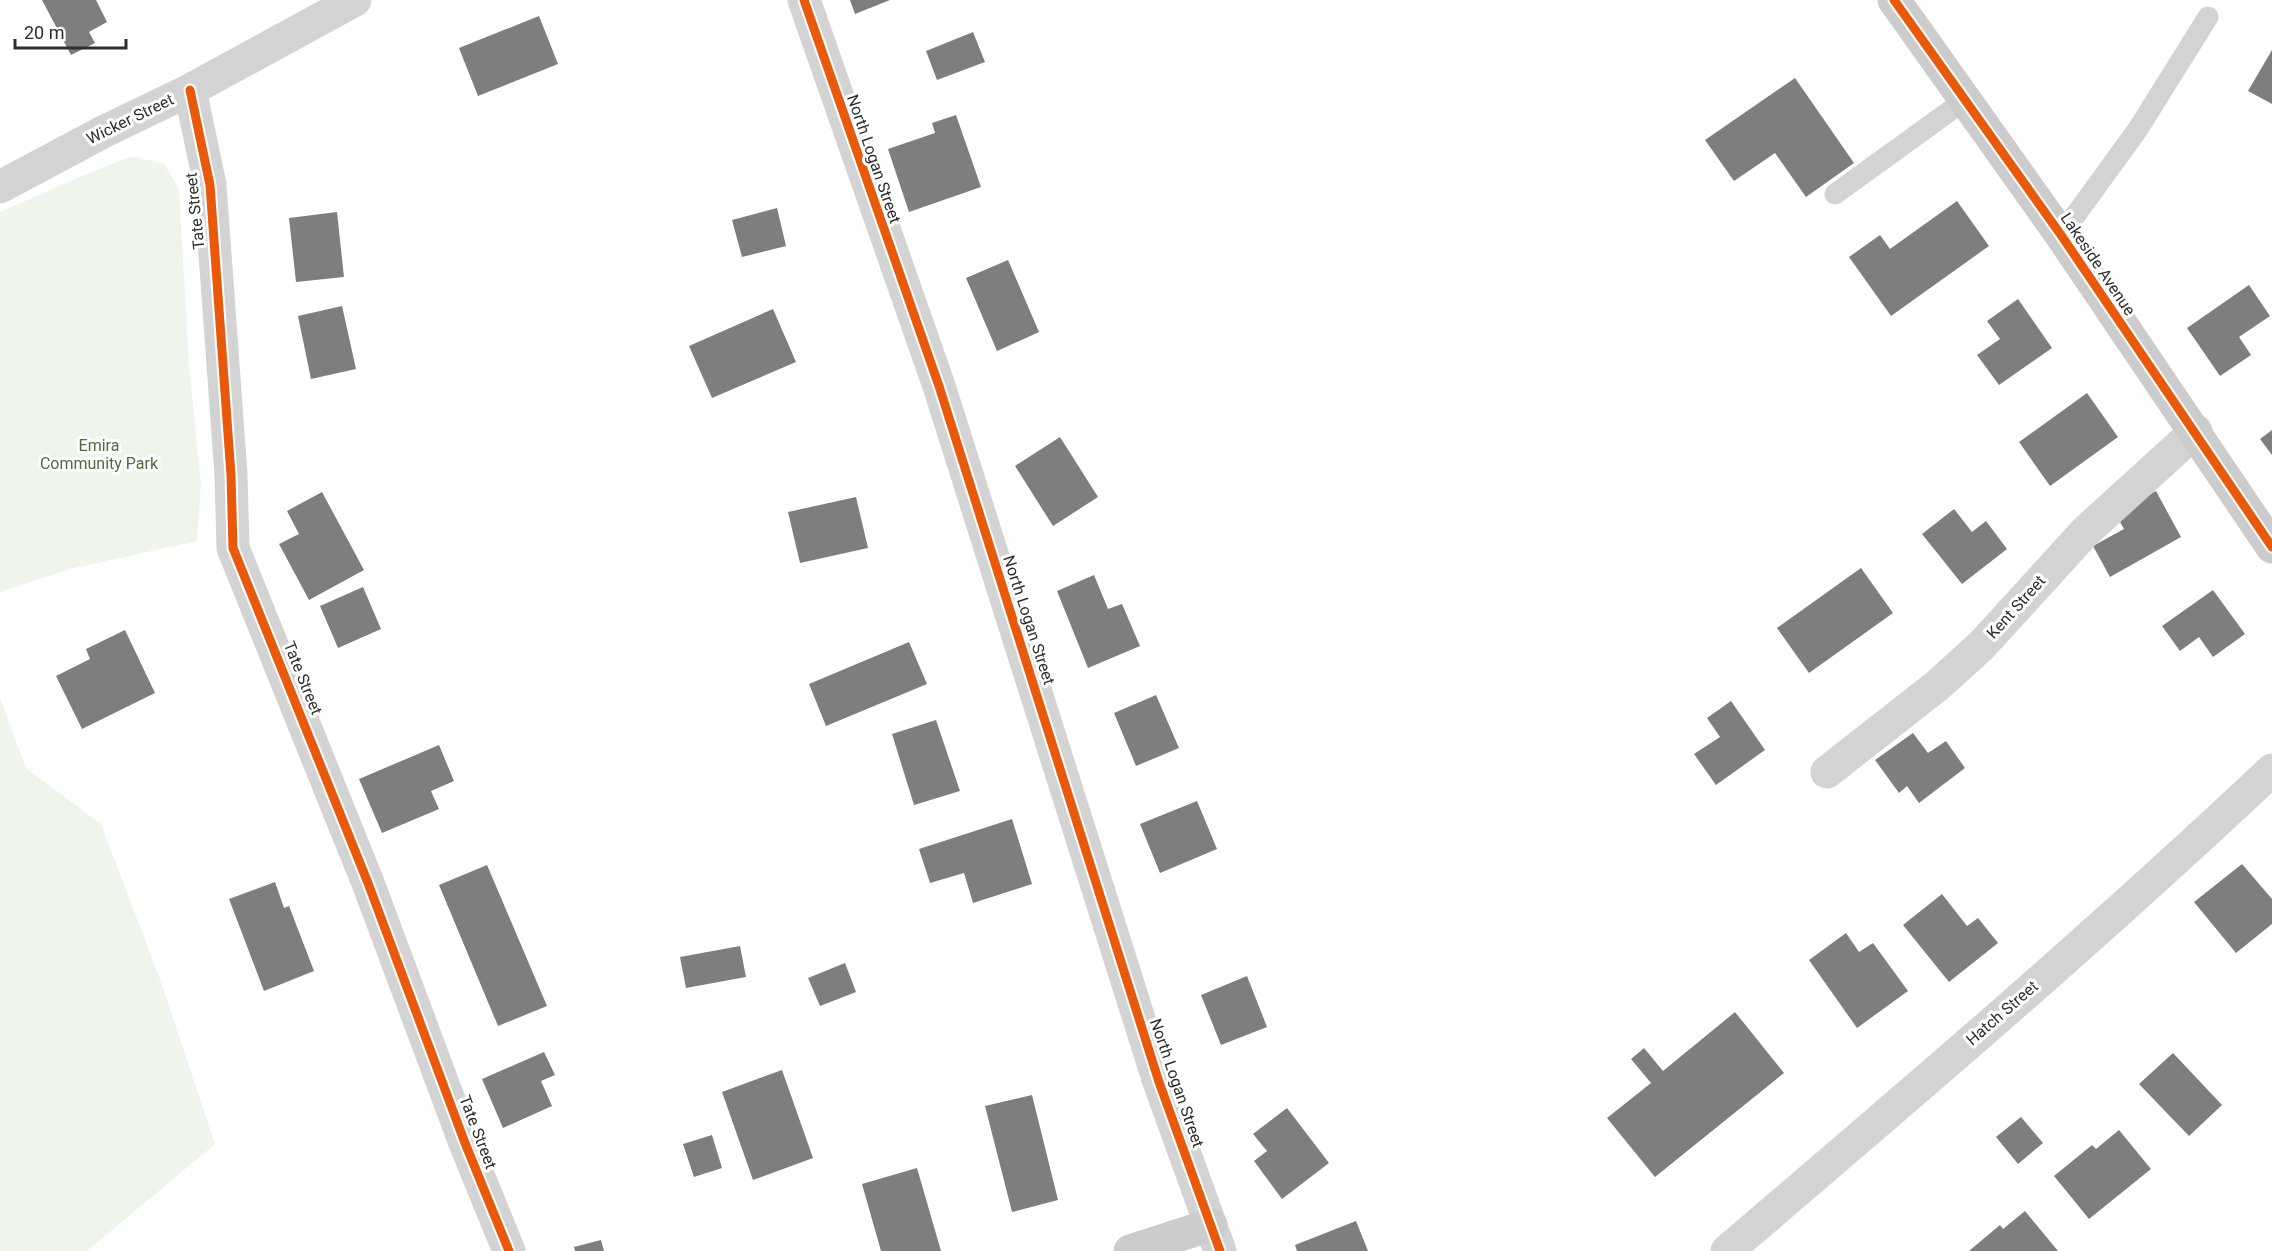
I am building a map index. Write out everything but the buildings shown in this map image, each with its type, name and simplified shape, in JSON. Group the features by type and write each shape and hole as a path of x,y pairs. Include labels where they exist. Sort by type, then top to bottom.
{"street":[{"name":"Wicker Street","path":"0,187 103,132 190,90 355,0"},
{"name":"North Logan Street","path":"804,0 939,386 1159,1082 1215,1238"},
{"name":"Lakeside Avenue","path":"1894,0 2061,235 2136,348 2196,431 2236,496 2272,547"},
{"name":"Tate Street","path":"190,90 210,185 231,475 233,548 361,863 465,1143 509,1251"},
{"name":"Kent Street","path":"1827,772 1938,685 1982,645 2085,532 2196,431"},
{"name":"Hatch Street","path":"1727,1251 1880,1120 2209,829 2272,770"},
{"path":"1130,1251 1215,1238"}],"lane":[{"path":"2061,235 2138,129 2208,17"},
{"path":"1834,194 1965,99"}],"green space":[{"name":"Emira Community Park","path":"132,156 164,164 179,189 189,365 201,484 197,541 70,569 0,592 0,212"},
{"path":"0,698 26,768 101,824 161,982 215,1144 87,1251 0,1251"}],"cycle path":[{"path":"804,0 939,386 1159,1082 1220,1251"},
{"path":"1894,0 2061,235 2272,547"},
{"path":"190,90 210,185 231,475 233,548 368,883 465,1143 509,1251"}]}
